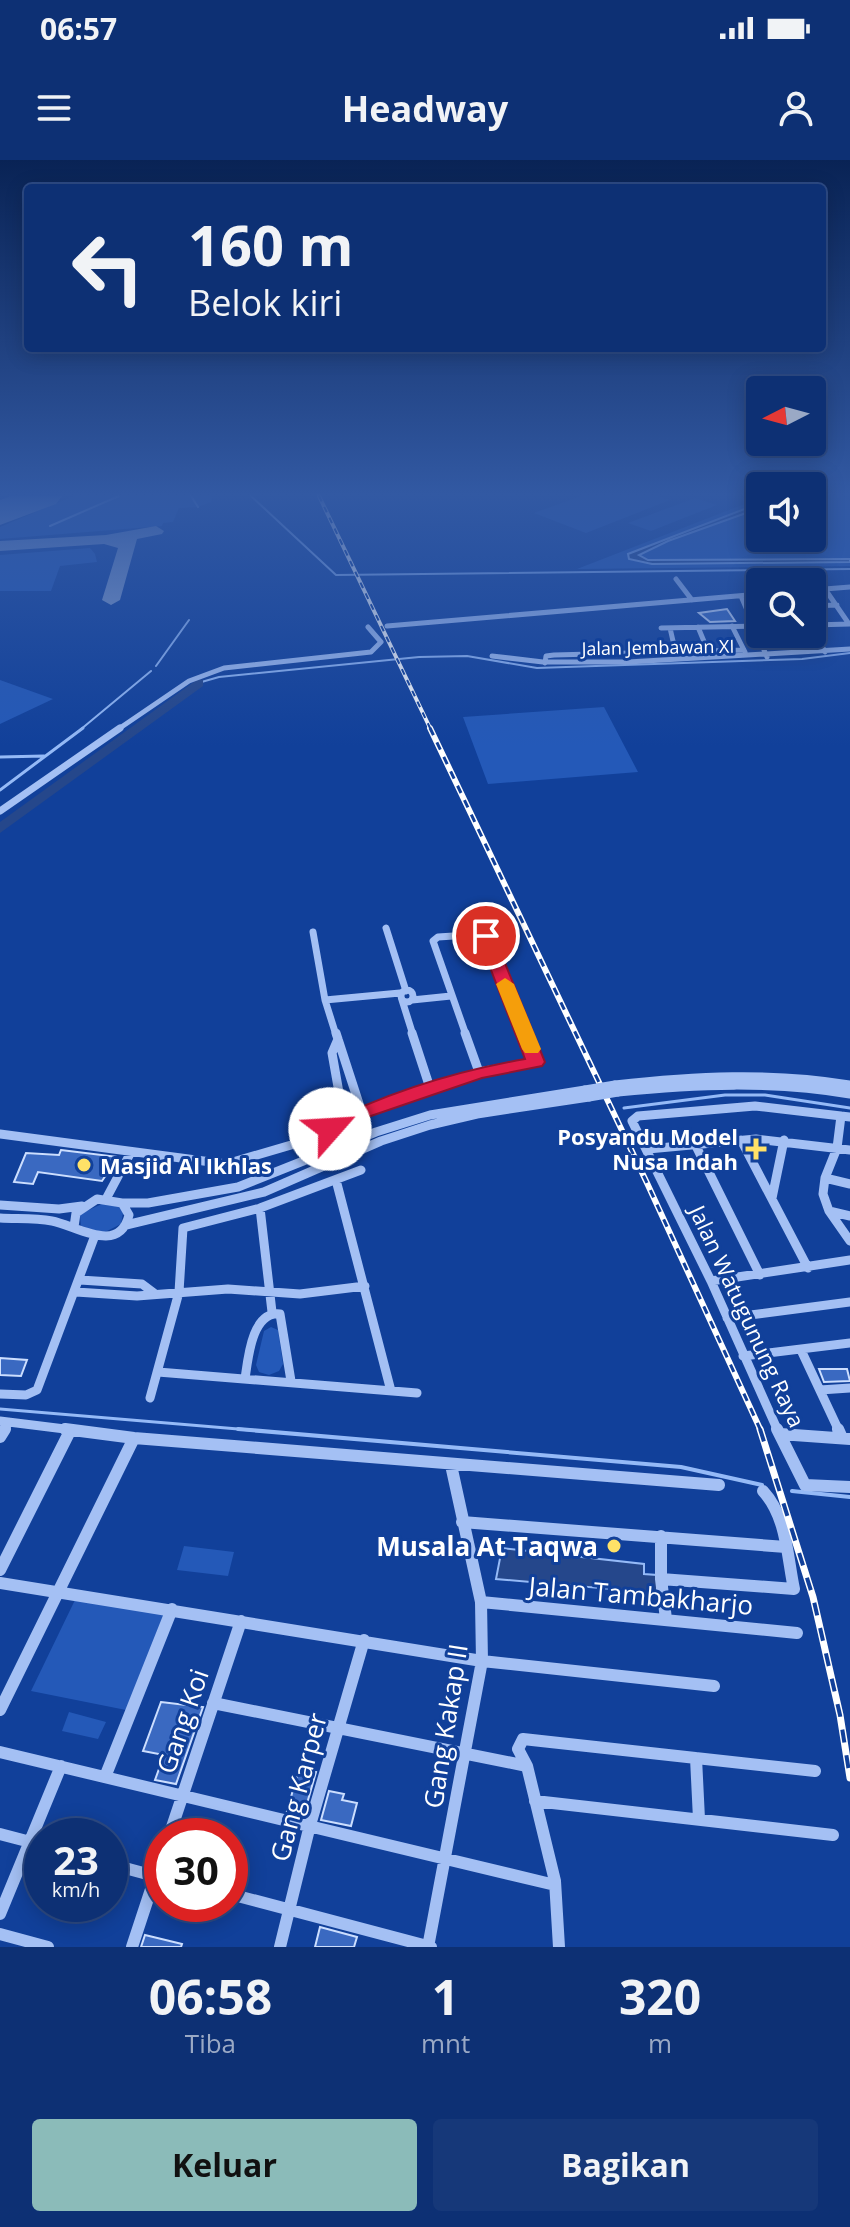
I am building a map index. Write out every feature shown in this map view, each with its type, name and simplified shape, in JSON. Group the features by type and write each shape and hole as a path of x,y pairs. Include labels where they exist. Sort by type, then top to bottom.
{"street":[{"path":"676,579 692,600"},
{"path":"826,589 850,587"},
{"path":"826,590 850,624"},
{"path":"387,626 746,595"},
{"path":"741,596 746,605"},
{"path":"826,606 850,607"},
{"path":"826,625 850,624"},
{"path":"698,627 710,656 744,651 732,626"},
{"path":"661,628 746,626"},
{"path":"0,811 189,681 224,668 371,652 381,642 368,627"},
{"path":"670,628 673,641"},
{"path":"764,648 767,657"},
{"path":"823,648 825,652"},
{"name":"Jalan Jembawan XI","path":"492,656 545,663 710,656 767,657 850,649"},
{"path":"1,1137 226,1164 315,1138 362,1113 479,1072 534,1064 536,1061 480,921"},
{"path":"386,928 431,1091"},
{"path":"313,932 325,1000 362,1113"},
{"path":"479,1072 434,938 485,934"},
{"path":"325,1000 451,996"},
{"path":"338,1039 332,1053 344,1121"},
{"path":"0,1218 54,1222 74,1227 85,1236 94,1238 112,1235 126,1225 264,1192 381,1141 477,1114 616,1088 722,1075 826,1080 850,1085"},
{"path":"616,1088 728,1082 821,1088 850,1094"},
{"path":"0,1205 59,1209 106,1199 122,1203 148,1203 238,1187 376,1132 430,1115 587,1094"},
{"name":"Jalan Watugunung Raya","path":"846,1117 755,1106 638,1116 632,1121 711,1281 800,1480 805,1485 850,1487"},
{"path":"846,1117 825,1178 823,1194 829,1211 850,1241"},
{"path":"648,1149 741,1140 784,1140 850,1150"},
{"path":"741,1140 808,1268"},
{"path":"772,1199 784,1140"},
{"path":"695,1144 760,1275"},
{"path":"106,1199 131,1152"},
{"path":"150,1398 179,1292 181,1230 189,1225 260,1208 361,1170"},
{"path":"825,1178 850,1184"},
{"path":"336,1180 391,1391"},
{"path":"122,1203 130,1213 126,1225"},
{"path":"74,1227 73,1220 82,1206"},
{"path":"260,1208 272,1312"},
{"path":"829,1211 850,1216"},
{"path":"0,1394 26,1395 37,1390 94,1238"},
{"path":"711,1281 850,1260"},
{"path":"80,1280 142,1284 154,1293"},
{"path":"118,1295 122,1283"},
{"path":"76,1292 118,1295 228,1289 300,1294 365,1286"},
{"path":"727,1318 850,1302"},
{"path":"245,1379 251,1346 263,1317 272,1312 280,1314 291,1381"},
{"path":"743,1356 850,1343"},
{"path":"801,1350 846,1439"},
{"path":"158,1372 417,1393"},
{"path":"820,1390 850,1388"},
{"path":"0,1437 4,1422 134,1438 719,1485"},
{"path":"0,1570 70,1431"},
{"path":"780,1434 846,1439"},
{"path":"0,1710 134,1438"},
{"name":"Gang Kakap II","path":"430,1947 462,1754 482,1661 481,1602 451,1465"},
{"path":"661,1579 794,1589 772,1498 763,1491"},
{"path":"462,1522 786,1547"},
{"path":"661,1536 661,1579 666,1619"},
{"path":"0,1583 58,1595 172,1609 482,1661 714,1686"},
{"name":"Jalan Tambakharjo","path":"481,1602 797,1633"},
{"path":"105,1777 172,1609"},
{"name":"Gang Koi","path":"175,1818 241,1621"},
{"name":"Gang Karper","path":"280,1947 310,1825 364,1640"},
{"path":"213,1703 527,1766"},
{"path":"559,1947 561,1929 555,1885 527,1766 518,1749 523,1739 815,1771"},
{"path":"0,1752 555,1885"},
{"path":"696,1758 699,1819"},
{"path":"44,1818 61,1766"},
{"path":"535,1801 833,1835"},
{"path":"0,1834 24,1840"},
{"path":"0,1914 24,1867"},
{"path":"248,1898 430,1947"},
{"path":"132,1947 144,1916"},
{"path":"0,1934 48,1947"}],"shaded area":[{"path":"0,579 55,579 51,591 0,591"},
{"path":"0,680 53,699 0,724"},
{"path":"604,707 638,772 488,784 463,717"},
{"path":"104,1203 119,1207 123,1213 121,1224 103,1233 81,1227 80,1214"},
{"path":"271,1327 278,1330 283,1364 279,1371 269,1375 259,1372 256,1365 264,1331"},
{"path":"184,1546 234,1552 228,1576 177,1570"},
{"path":"502,1548 644,1564 644,1574 657,1575 657,1593 496,1579"},
{"path":"75,1600 167,1612 126,1710 31,1691"},
{"path":"69,1712 106,1722 98,1739 62,1731"}],"building":[{"path":"727,609 735,621 710,622 699,613"},
{"name":"Masjid Al Ikhlas","path":"61,1150 118,1157 102,1181 38,1172 33,1184 14,1182 26,1153 59,1155"},
{"path":"0,1358 27,1360 21,1376 0,1375"},
{"path":"819,1369 847,1369 850,1381 824,1382"},
{"path":"161,1702 203,1707 176,1784 155,1780 164,1755 143,1751"},
{"path":"299,1769 316,1772 304,1814 287,1811"},
{"path":"329,1791 344,1794 342,1800 357,1803 351,1826 321,1820"},
{"path":"320,1927 357,1937 354,1947 315,1947"},
{"path":"145,1935 182,1944 181,1947 141,1947"}],"waterway":[{"path":"156,666 189,620"},
{"path":"198,683 219,677 419,657 467,656 537,668 802,659 850,653"},
{"path":"80,730 151,671"},
{"path":"0,829 198,683"},
{"path":"0,790 83,728"},
{"path":"0,757 44,756"},
{"path":"624,1108 725,1095 765,1095 850,1108"},
{"path":"0,1409 261,1431"},
{"path":"238,1429 681,1467 762,1485"},
{"path":"792,1491 850,1497"}],"taxiway":[{"path":"111,600 117,579"}],"railway":[{"path":"359,579 431,730"},
{"path":"430,728 647,1183 761,1431"},
{"path":"760,1429 813,1597 840,1715 850,1778"}],"slow traffic":[{"path":"505,984 532,1049"}],"place":[{"name":"Posyandu Model Nusa Indah","path":"756,1149"},
{"name":"Masjid Al Ikhlas","path":"84,1165"},
{"name":"Musala At Taqwa","path":"614,1546"}],"route":[{"path":"330,1129 362,1113 479,1072 536,1062 486,936"}]}
